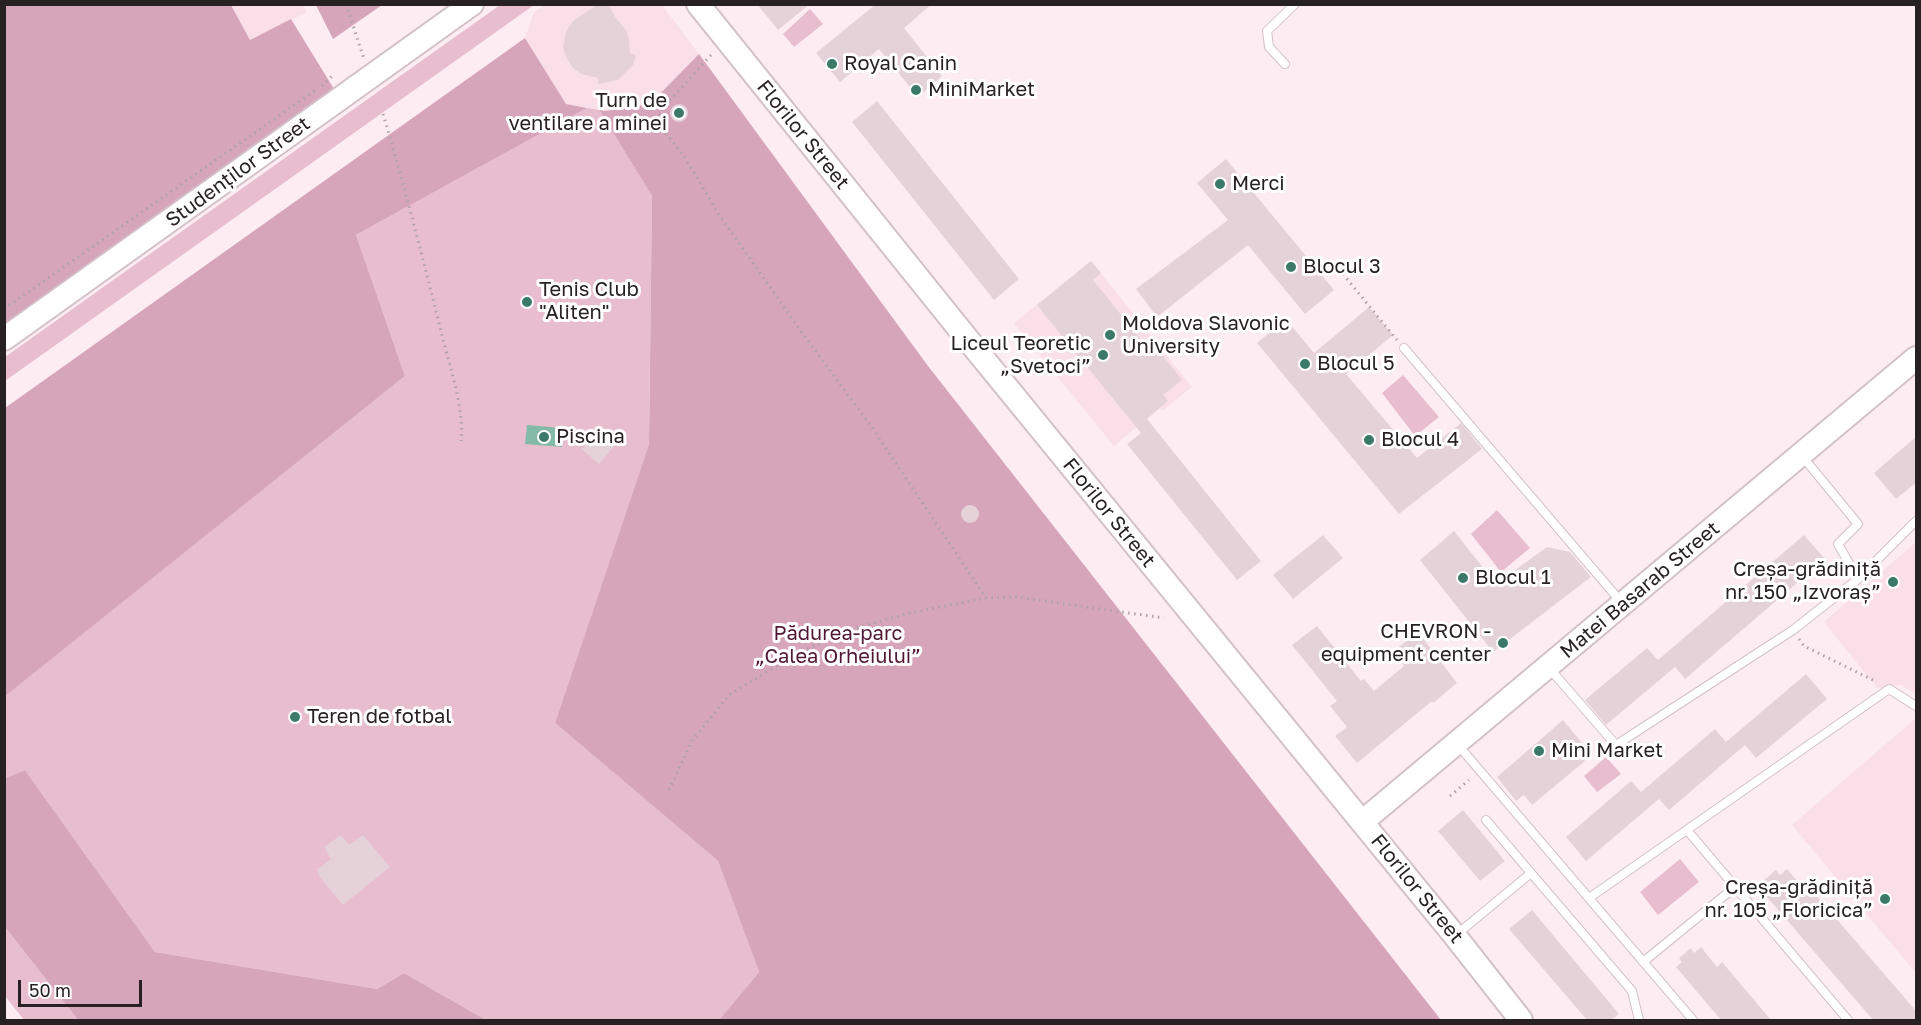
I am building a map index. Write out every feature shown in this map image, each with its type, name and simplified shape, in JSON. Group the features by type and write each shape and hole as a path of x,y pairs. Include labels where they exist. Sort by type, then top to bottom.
{"main road":[{"name":"Studenților Street","path":"4,339 472,4"},
{"name":"Florilor Street","path":"698,4 1521,1020"},
{"name":"Matei Basarab Street","path":"1362,822 1917,358"}],"lane":[{"path":"1285,64 1269,46 1267,31 1295,4"},
{"path":"1404,348 1623,604"},
{"path":"1801,455 1858,524 1838,544 1858,579"},
{"path":"1548,667 1616,745 1793,630 1858,579 1917,521"},
{"path":"1589,898 1889,689 1917,706"},
{"path":"1456,743 1693,1020"},
{"path":"1486,820 1632,991 1639,1020"},
{"path":"1687,830 1848,1020"},
{"path":"1455,936 1531,873"},
{"path":"1643,962 1735,887"}],"path":[{"path":"346,4 370,78"},
{"path":"711,55 663,108 656,121 684,156 718,213 877,435 986,598"},
{"path":"4,309 322,86 334,74"},
{"path":"383,114 452,374 461,421 461,441"},
{"path":"1343,274 1404,348"},
{"path":"669,790 692,741 729,695 796,654 850,630 889,618 986,598 1017,597 1164,618"},
{"path":"1793,630 1804,646 1889,689"},
{"path":"1450,796 1469,780"}],"shaded area":[{"path":"231,5 302,5 307,12 250,40"},
{"path":"500,5 534,5 5,381 5,357"},
{"path":"545,5 662,5 699,54 650,104 605,111 566,104 525,38 534,12"},
{"path":"810,9 823,24 794,47 783,34"},
{"path":"587,108 599,110 652,196 649,444 555,723 718,861 759,972 719,1020 486,1020 404,973 377,989 155,952 25,770 5,778 4,696 405,376 356,235"},
{"name":"Liceul Teoretic „Svetoci”","path":"1091,261 1192,387 1163,410 1160,408 1114,446 1014,323"},
{"path":"1403,375 1439,417 1415,436 1382,393"},
{"name":"Piscina","path":"527,425 562,428 562,447 525,444"},
{"path":"1497,510 1530,548 1501,572 1471,534"},
{"name":"Creșa-grădiniță nr. 150 „Izvoraș”","path":"1916,542 1916,694 1901,685 1877,688 1824,622"},
{"name":"Creșa-grădiniță nr. 105 „Floricica”","path":"1916,718 1916,973 1792,825"},
{"path":"1606,757 1621,774 1597,792 1584,776"},
{"path":"1680,859 1699,882 1658,915 1640,892"},
{"path":"5,927 78,1020 24,1020 5,996"}],"green space":[{"path":"5,4 231,5 250,40 291,19 334,89 5,323"},
{"path":"316,5 382,5 333,39"},
{"path":"525,38 566,104 587,108 356,235 405,376 5,696 5,408"},
{"name":"Pădurea-parc „Calea Orheiului”","path":"699,54 928,366 1441,1020 719,1020 759,972 718,861 555,723 649,444 652,196 599,110 650,104"},
{"path":"25,770 155,952 377,989 404,973 486,1020 78,1020 5,927 5,778"}],"building":[{"path":"598,4 608,4 626,30 630,53 636,55 633,65 618,80 598,84 598,78 581,74 573,68 563,47 566,32 573,21"},
{"path":"757,4 810,4 778,30"},
{"path":"876,4 932,4 904,28 942,76 918,97 879,49 840,82 816,53"},
{"path":"877,101 1019,279 994,300 852,122"},
{"name":"Turn de ventilare a minei","path":"679,104 685,107 688,113 685,119 679,122 673,119 670,113 673,107"},
{"path":"1226,159 1334,290 1305,314 1248,245 1157,317 1136,289 1228,220 1197,183"},
{"name":"Liceul Teoretic „Svetoci”","path":"1091,261 1101,273 1093,280 1146,346 1152,342 1182,380 1163,395 1168,401 1147,419 1261,561 1237,580 1127,444 1141,433 1037,305"},
{"path":"1369,307 1393,335 1346,374 1417,458 1461,423 1482,449 1399,514 1257,343 1286,319 1314,353"},
{"path":"602,426 619,441 599,464 582,449"},
{"path":"1917,436 1917,482 1896,499 1874,473"},
{"path":"970,505 976,508 979,514 976,520 970,523 964,520 961,514 964,508"},
{"path":"1454,531 1496,584 1547,547 1570,552 1591,577 1493,652 1420,560"},
{"path":"1323,535 1343,558 1293,599 1273,575"},
{"path":"1804,535 1825,559 1685,679 1675,667 1606,725 1585,700 1647,648 1658,660"},
{"path":"1317,626 1361,681 1364,679 1374,691 1404,666 1392,652 1418,632 1457,683 1357,763 1335,736 1347,727 1330,706 1337,701 1292,645"},
{"path":"1806,674 1827,699 1756,758 1745,745 1669,810 1659,799 1586,861 1566,837 1631,781 1641,792 1715,729 1726,742"},
{"path":"1563,720 1583,744 1576,750 1585,761 1532,805 1524,795 1516,801 1497,777"},
{"path":"1463,810 1505,861 1480,881 1438,831"},
{"path":"341,835 349,845 363,835 390,867 343,905 319,876 317,870 331,859 324,847"},
{"path":"1787,869 1804,889 1808,886 1917,1012 1917,1020 1873,1020 1761,890 1767,886 1763,881 1776,870 1780,875"},
{"path":"1532,910 1619,1014 1611,1020 1587,1020 1509,929"},
{"path":"1701,947 1717,967 1722,962 1771,1020 1721,1020 1676,967 1682,962 1679,958 1691,948 1694,953"}],"place":[{"name":"Royal Canin","path":"832,64"},
{"name":"MiniMarket","path":"916,90"},
{"name":"Turn de ventilare a minei","path":"679,113"},
{"name":"Merci","path":"1220,184"},
{"name":"Blocul 3","path":"1291,267"},
{"name":"Tenis Club \"Aliten\"","path":"527,302"},
{"name":"Moldova Slavonic University","path":"1110,335"},
{"name":"Liceul Teoretic „Svetoci”","path":"1103,355"},
{"name":"Blocul 5","path":"1305,364"},
{"name":"Piscina","path":"544,437"},
{"name":"Blocul 4","path":"1369,440"},
{"name":"Blocul 1","path":"1463,578"},
{"name":"Creșa-grădiniță nr. 150 „Izvoraș”","path":"1893,582"},
{"name":"CHEVRON - equipment center","path":"1503,643"},
{"name":"Teren de fotbal","path":"295,717"},
{"name":"Mini Market","path":"1539,751"},
{"name":"Creșa-grădiniță nr. 105 „Floricica”","path":"1885,899"}]}
